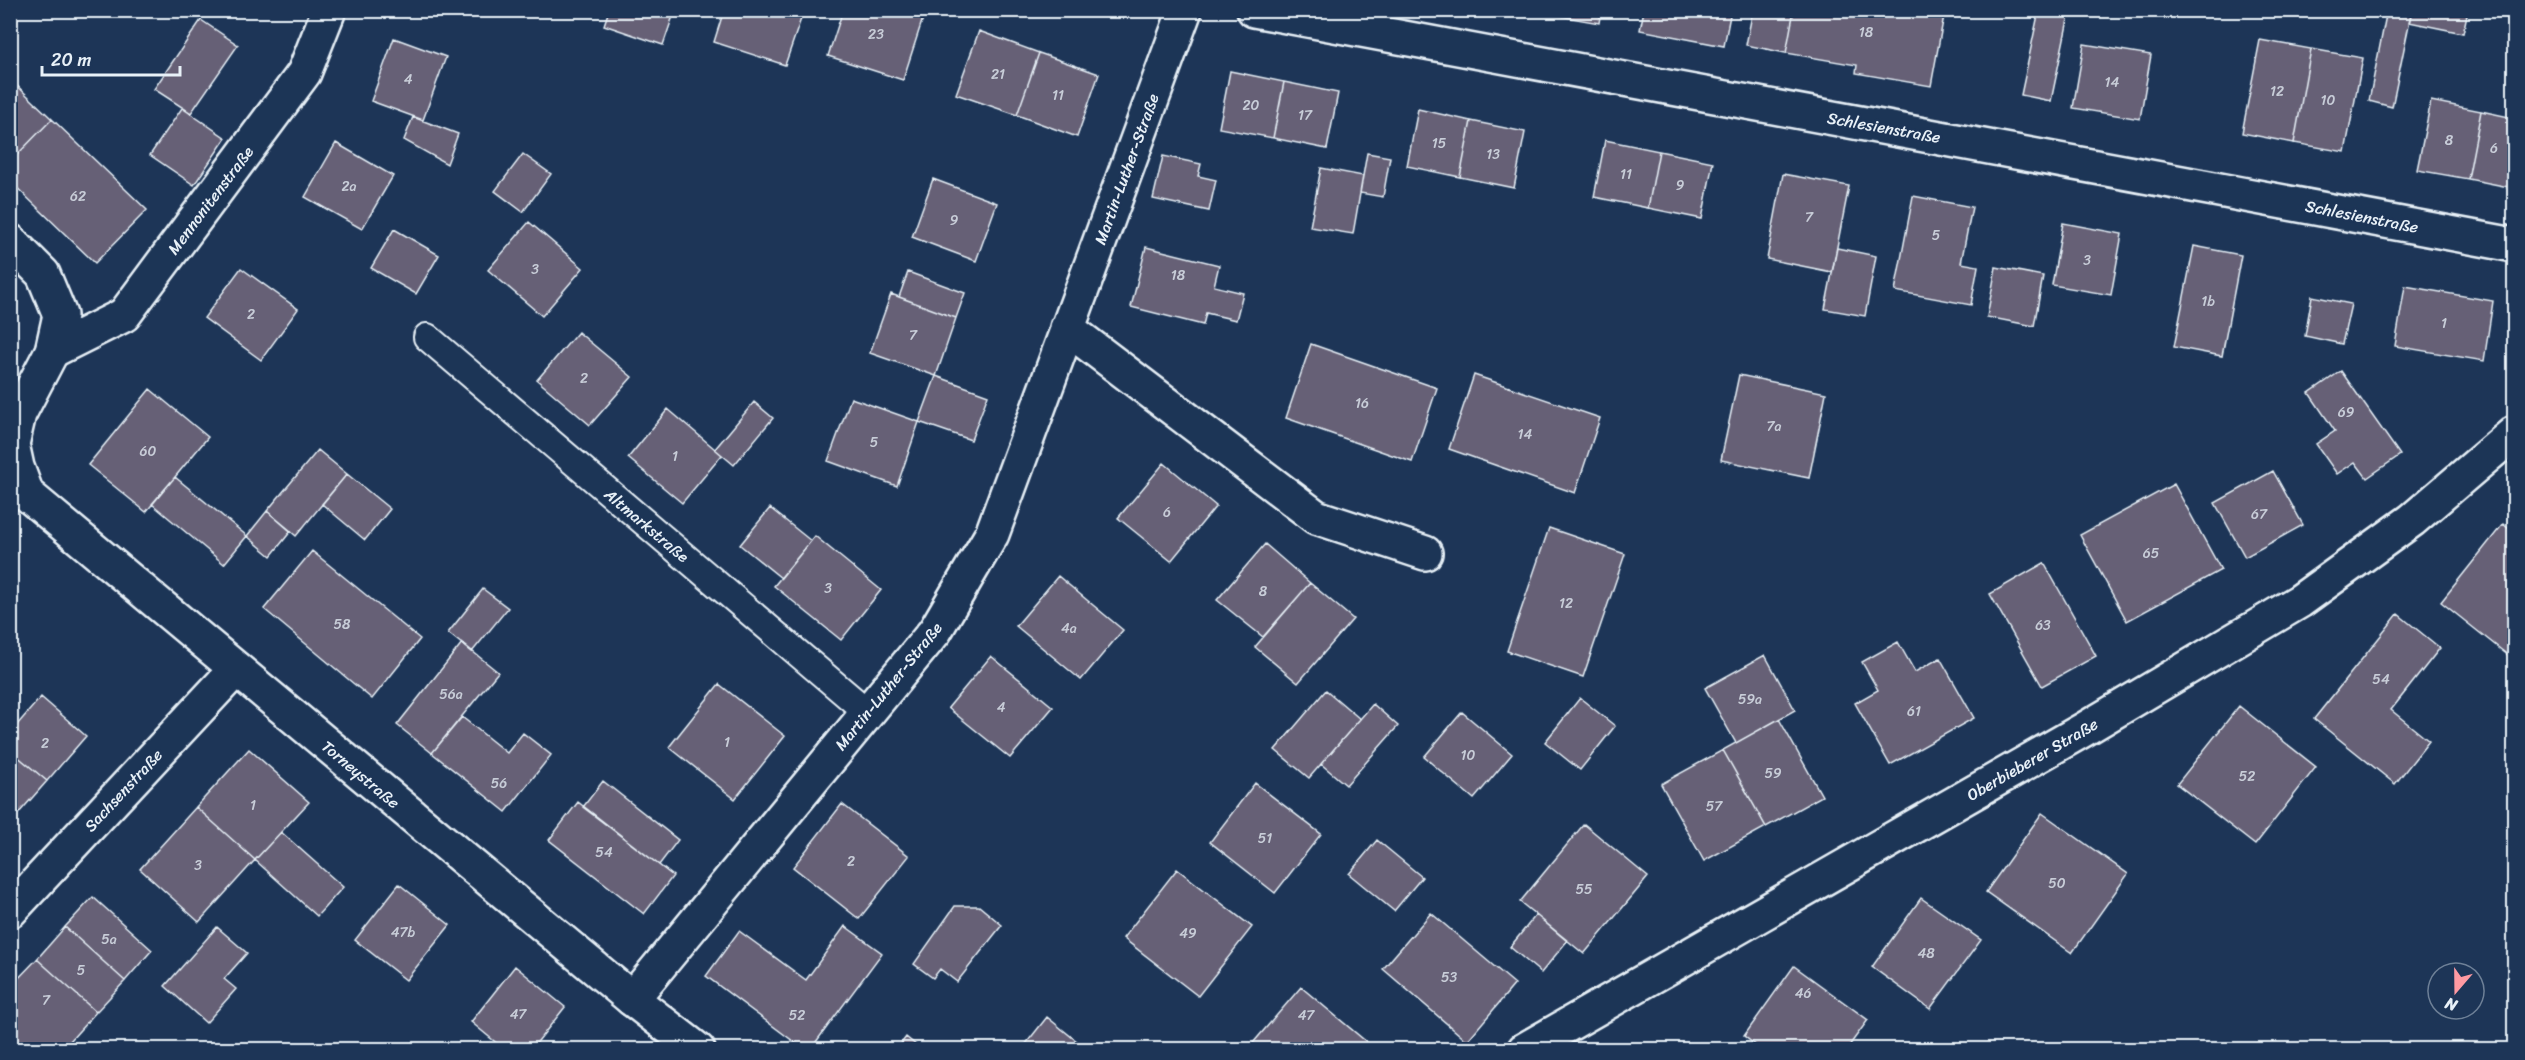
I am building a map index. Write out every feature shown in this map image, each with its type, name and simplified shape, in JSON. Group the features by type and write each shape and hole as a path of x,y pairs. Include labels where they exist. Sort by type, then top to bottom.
{"street":[{"name":"Mennonitenstraße","path":"52,351 124,315 304,73 329,10"},
{"name":"Martin-Luther-Straße","path":"632,999 935,631 992,534 1185,10"},
{"name":"Schlesienstraße","path":"1254,10 2514,245"},
{"name":"Torneystraße","path":"10,241 43,273 60,315 52,351 19,414 12,444 19,487 632,999 698,1050"},
{"path":"1067,328 1316,517 1425,553"},
{"name":"Oberbieberer Straße","path":"1524,1050 2073,736 2300,601 2412,520 2514,433"},
{"name":"Sachsenstraße","path":"10,911 236,669"}],"lane":[{"name":"Altmarkstraße","path":"427,338 867,712"}],"building":[{"path":"441,10 465,10 462,18"},
{"path":"609,10 675,10 663,45 604,25"},
{"path":"724,10 804,10 785,65 714,42"},
{"path":"843,10 925,12 903,80 828,56"},
{"path":"1526,10 1601,10 1599,23"},
{"path":"1644,10 1731,10 1724,46 1640,30"},
{"path":"1753,10 1794,10 1786,53 1746,45"},
{"path":"1794,10 1945,10 1931,86 1856,73 1857,65 1786,53"},
{"path":"2039,10 2070,10 2051,101 2021,95"},
{"path":"2387,10 2412,10 2392,107 2369,101"},
{"path":"2412,10 2468,10 2463,33 2409,22"},
{"path":"201,20 238,45 191,113 154,89"},
{"path":"979,31 1039,53 1017,115 956,94"},
{"path":"394,38 446,57 423,120 371,101"},
{"path":"2260,40 2311,49 2294,143 2242,133"},
{"path":"2084,44 2151,55 2140,119 2073,108"},
{"path":"2311,49 2363,58 2345,152 2294,143"},
{"path":"1039,53 1099,74 1077,137 1017,115"},
{"path":"1230,71 1284,82 1273,138 1219,128"},
{"path":"10,79 52,119 10,162"},
{"path":"1284,82 1338,93 1327,149 1273,138"},
{"path":"2431,101 2481,111 2468,179 2417,170"},
{"path":"182,108 226,138 194,185 150,155"},
{"path":"1418,109 1471,121 1460,177 1407,166"},
{"path":"2481,111 2514,118 2514,188 2468,179"},
{"path":"413,117 458,134 447,164 404,140"},
{"path":"52,119 147,210 95,263 10,181 10,162"},
{"path":"1471,121 1525,132 1514,188 1460,177"},
{"path":"1605,140 1659,151 1648,208 1594,197"},
{"path":"336,143 393,176 362,229 305,197"},
{"path":"1659,151 1713,162 1702,219 1648,208"},
{"path":"1367,153 1390,157 1383,197 1360,193"},
{"path":"523,154 551,174 523,212 495,191"},
{"path":"1163,156 1201,164 1198,176 1216,180 1209,211 1153,199"},
{"path":"1321,168 1363,176 1353,234 1310,227"},
{"path":"1783,174 1849,186 1832,272 1767,259"},
{"path":"933,179 997,203 976,261 912,237"},
{"path":"1913,196 1972,207 1961,263 1978,266 1971,305 1895,291"},
{"path":"529,222 583,268 542,316 488,270"},
{"path":"2063,223 2122,234 2111,295 2052,285"},
{"path":"394,229 439,255 416,294 371,268"},
{"path":"2194,246 2241,255 2222,356 2174,347"},
{"path":"1146,247 1219,265 1214,286 1243,293 1236,320 1206,313 1203,325 1131,307"},
{"path":"1837,248 1876,256 1865,316 1825,309"},
{"path":"1996,267 2043,276 2034,326 1987,317"},
{"path":"241,268 298,309 261,360 204,318"},
{"path":"908,272 965,293 956,318 899,297"},
{"path":"2405,286 2493,301 2484,361 2395,346"},
{"path":"891,294 956,318 936,376 870,353"},
{"path":"2312,296 2351,304 2342,344 2305,336"},
{"path":"578,332 632,377 590,425 537,380"},
{"path":"1311,344 1437,388 1412,462 1286,418"},
{"path":"2341,371 2400,455 2367,478 2355,462 2337,474 2316,444 2335,431 2309,393"},
{"path":"1474,375 1600,418 1575,493 1449,449"},
{"path":"1739,375 1826,393 1809,478 1721,460"},
{"path":"936,376 988,395 971,440 919,422"},
{"path":"150,389 208,437 146,512 88,465"},
{"path":"851,398 919,422 897,486 828,461"},
{"path":"754,402 773,418 734,465 715,449"},
{"path":"668,409 722,455 682,503 628,458"},
{"path":"318,450 347,474 296,536 267,511"},
{"path":"1164,463 1216,506 1171,561 1118,518"},
{"path":"2273,471 2303,525 2245,557 2215,503"},
{"path":"347,474 390,509 365,540 322,504"},
{"path":"175,477 247,536 224,564 152,504"},
{"path":"2174,484 2221,570 2127,621 2080,535"},
{"path":"770,508 811,541 781,578 740,545"},
{"path":"267,511 291,531 271,556 247,536"},
{"path":"2503,524 2514,533 2514,660 2441,602"},
{"path":"1549,528 1625,554 1583,677 1507,651"},
{"path":"815,536 881,590 841,640 774,586"},
{"path":"1265,544 1310,583 1263,637 1217,600"},
{"path":"312,551 420,639 372,699 264,609"},
{"path":"2044,563 2096,656 2042,686 1990,594"},
{"path":"1058,576 1123,630 1081,680 1016,626"},
{"path":"1310,583 1353,619 1298,683 1255,647"},
{"path":"483,589 508,608 472,652 448,633"},
{"path":"2398,614 2440,648 2391,710 2429,741 2395,784 2314,719"},
{"path":"1898,642 1915,672 1940,658 1974,718 1890,765 1855,703 1878,690 1862,662"},
{"path":"462,643 498,672 432,753 397,725"},
{"path":"1765,655 1795,710 1736,743 1705,688"},
{"path":"991,656 1053,707 1010,758 948,708"},
{"path":"719,684 785,736 735,799 669,747"},
{"path":"1326,690 1360,719 1309,778 1275,750"},
{"path":"41,697 86,736 47,781 10,750 10,733"},
{"path":"1580,698 1615,726 1580,770 1545,742"},
{"path":"1373,704 1398,726 1346,785 1321,764"},
{"path":"2239,706 2316,767 2255,845 2177,784"},
{"path":"1462,712 1512,754 1474,799 1424,757"},
{"path":"462,717 507,753 523,733 551,755 506,812 432,753"},
{"path":"1779,719 1822,796 1766,827 1723,750"},
{"path":"249,749 309,802 255,860 196,807"},
{"path":"10,750 47,781 10,823"},
{"path":"1723,750 1766,827 1704,861 1661,784"},
{"path":"603,781 678,840 659,865 583,807"},
{"path":"1255,783 1321,834 1275,893 1210,842"},
{"path":"578,802 673,876 644,914 549,840"},
{"path":"842,804 909,856 859,919 793,867"},
{"path":"196,807 255,860 199,922 140,869"},
{"path":"2042,813 2128,874 2072,953 1986,892"},
{"path":"1584,824 1648,877 1584,954 1520,902"},
{"path":"281,832 343,887 317,916 255,860"},
{"path":"1377,840 1422,877 1394,911 1349,874"},
{"path":"1177,869 1252,927 1198,996 1123,938"},
{"path":"399,884 450,925 406,980 355,940"},
{"path":"93,897 152,950 125,981 65,927"},
{"path":"1921,898 1981,940 1930,1009 1872,967"},
{"path":"955,906 979,906 1002,925 957,982 940,969 933,978 914,964"},
{"path":"1431,913 1515,984 1467,1041 1383,969"},
{"path":"1536,915 1567,941 1541,973 1510,947"},
{"path":"845,926 882,953 810,1050 805,1050 706,976 739,931 806,980"},
{"path":"65,927 125,981 96,1012 37,959"},
{"path":"217,927 247,953 224,979 236,989 206,1023 165,986"},
{"path":"37,959 96,1012 62,1050 10,1048 10,987"},
{"path":"515,966 565,1007 531,1050 505,1050 471,1022"},
{"path":"1794,966 1868,1020 1846,1050 1762,1050 1744,1036"},
{"path":"1301,987 1375,1049 1261,1050 1253,1043"},
{"path":"1047,1017 1084,1047 1082,1050 1021,1050"},
{"path":"906,1037 922,1050 896,1050"}]}
